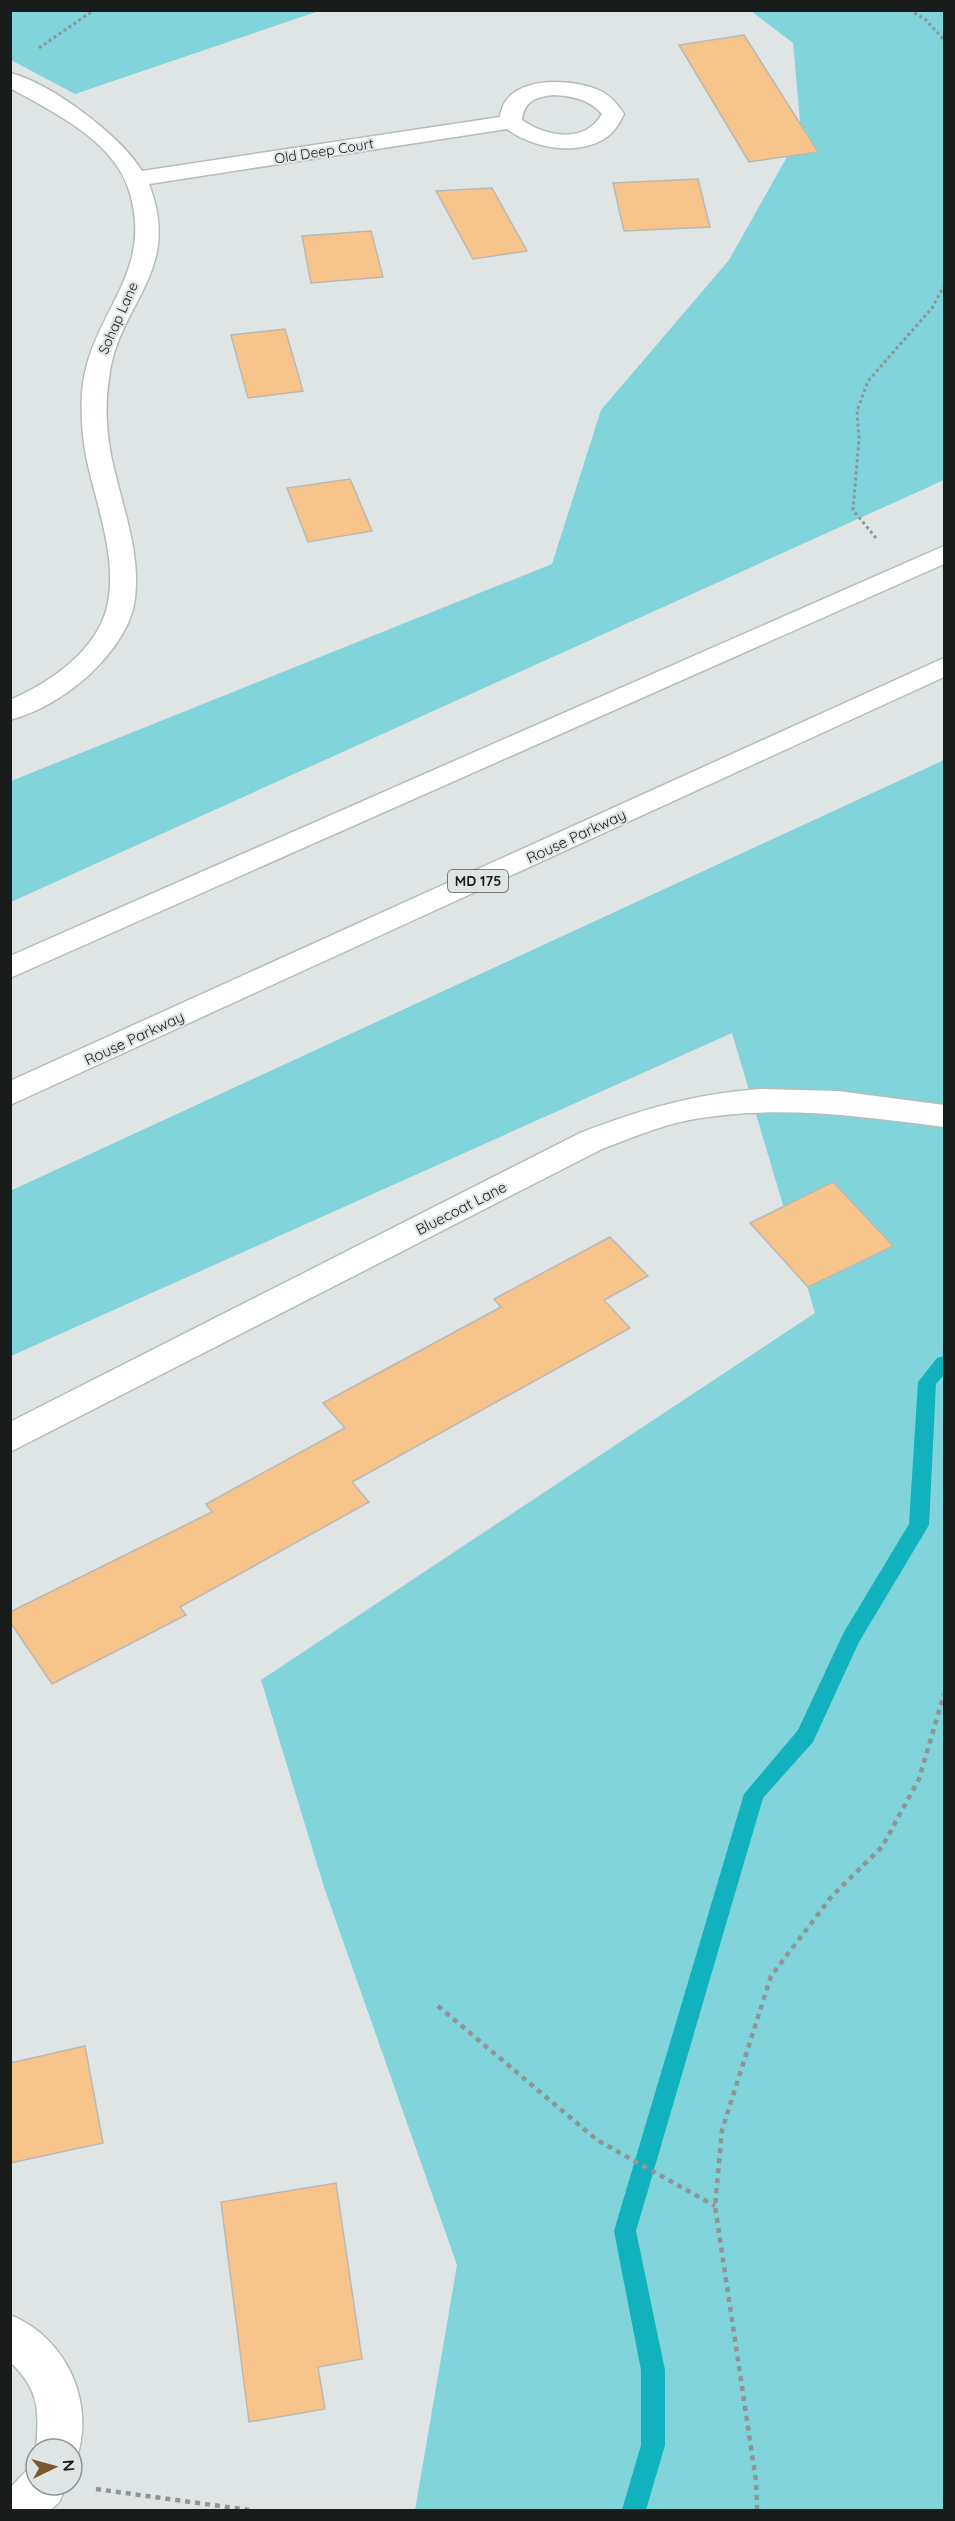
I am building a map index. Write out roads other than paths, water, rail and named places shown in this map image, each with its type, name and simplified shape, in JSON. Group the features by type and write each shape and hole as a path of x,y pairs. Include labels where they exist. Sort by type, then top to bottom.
{"street":[{"name":"Sohap Lane","path":"10,80 64,109 97,133 136,179 143,203 147,251 103,349 97,371 95,435 123,583 118,617 97,650 69,680 10,711"},
{"name":"Old Deep Court","path":"136,179 511,122"},
{"path":"10,968 945,554"},
{"name":"Rouse Parkway","path":"10,1094 945,667"},
{"name":"Bluecoat Lane","path":"10,1438 591,1141 656,1117 706,1107 770,1101 905,1108 945,1116"},
{"path":"10,2336 38,2357 55,2385 62,2418 60,2437"},
{"path":"21,2511 33,2497"}],"waterway":[{"path":"634,2510 653,2445 653,2370 625,2231 754,1794 806,1736 851,1638 919,1525 927,1382 944,1363"}]}
